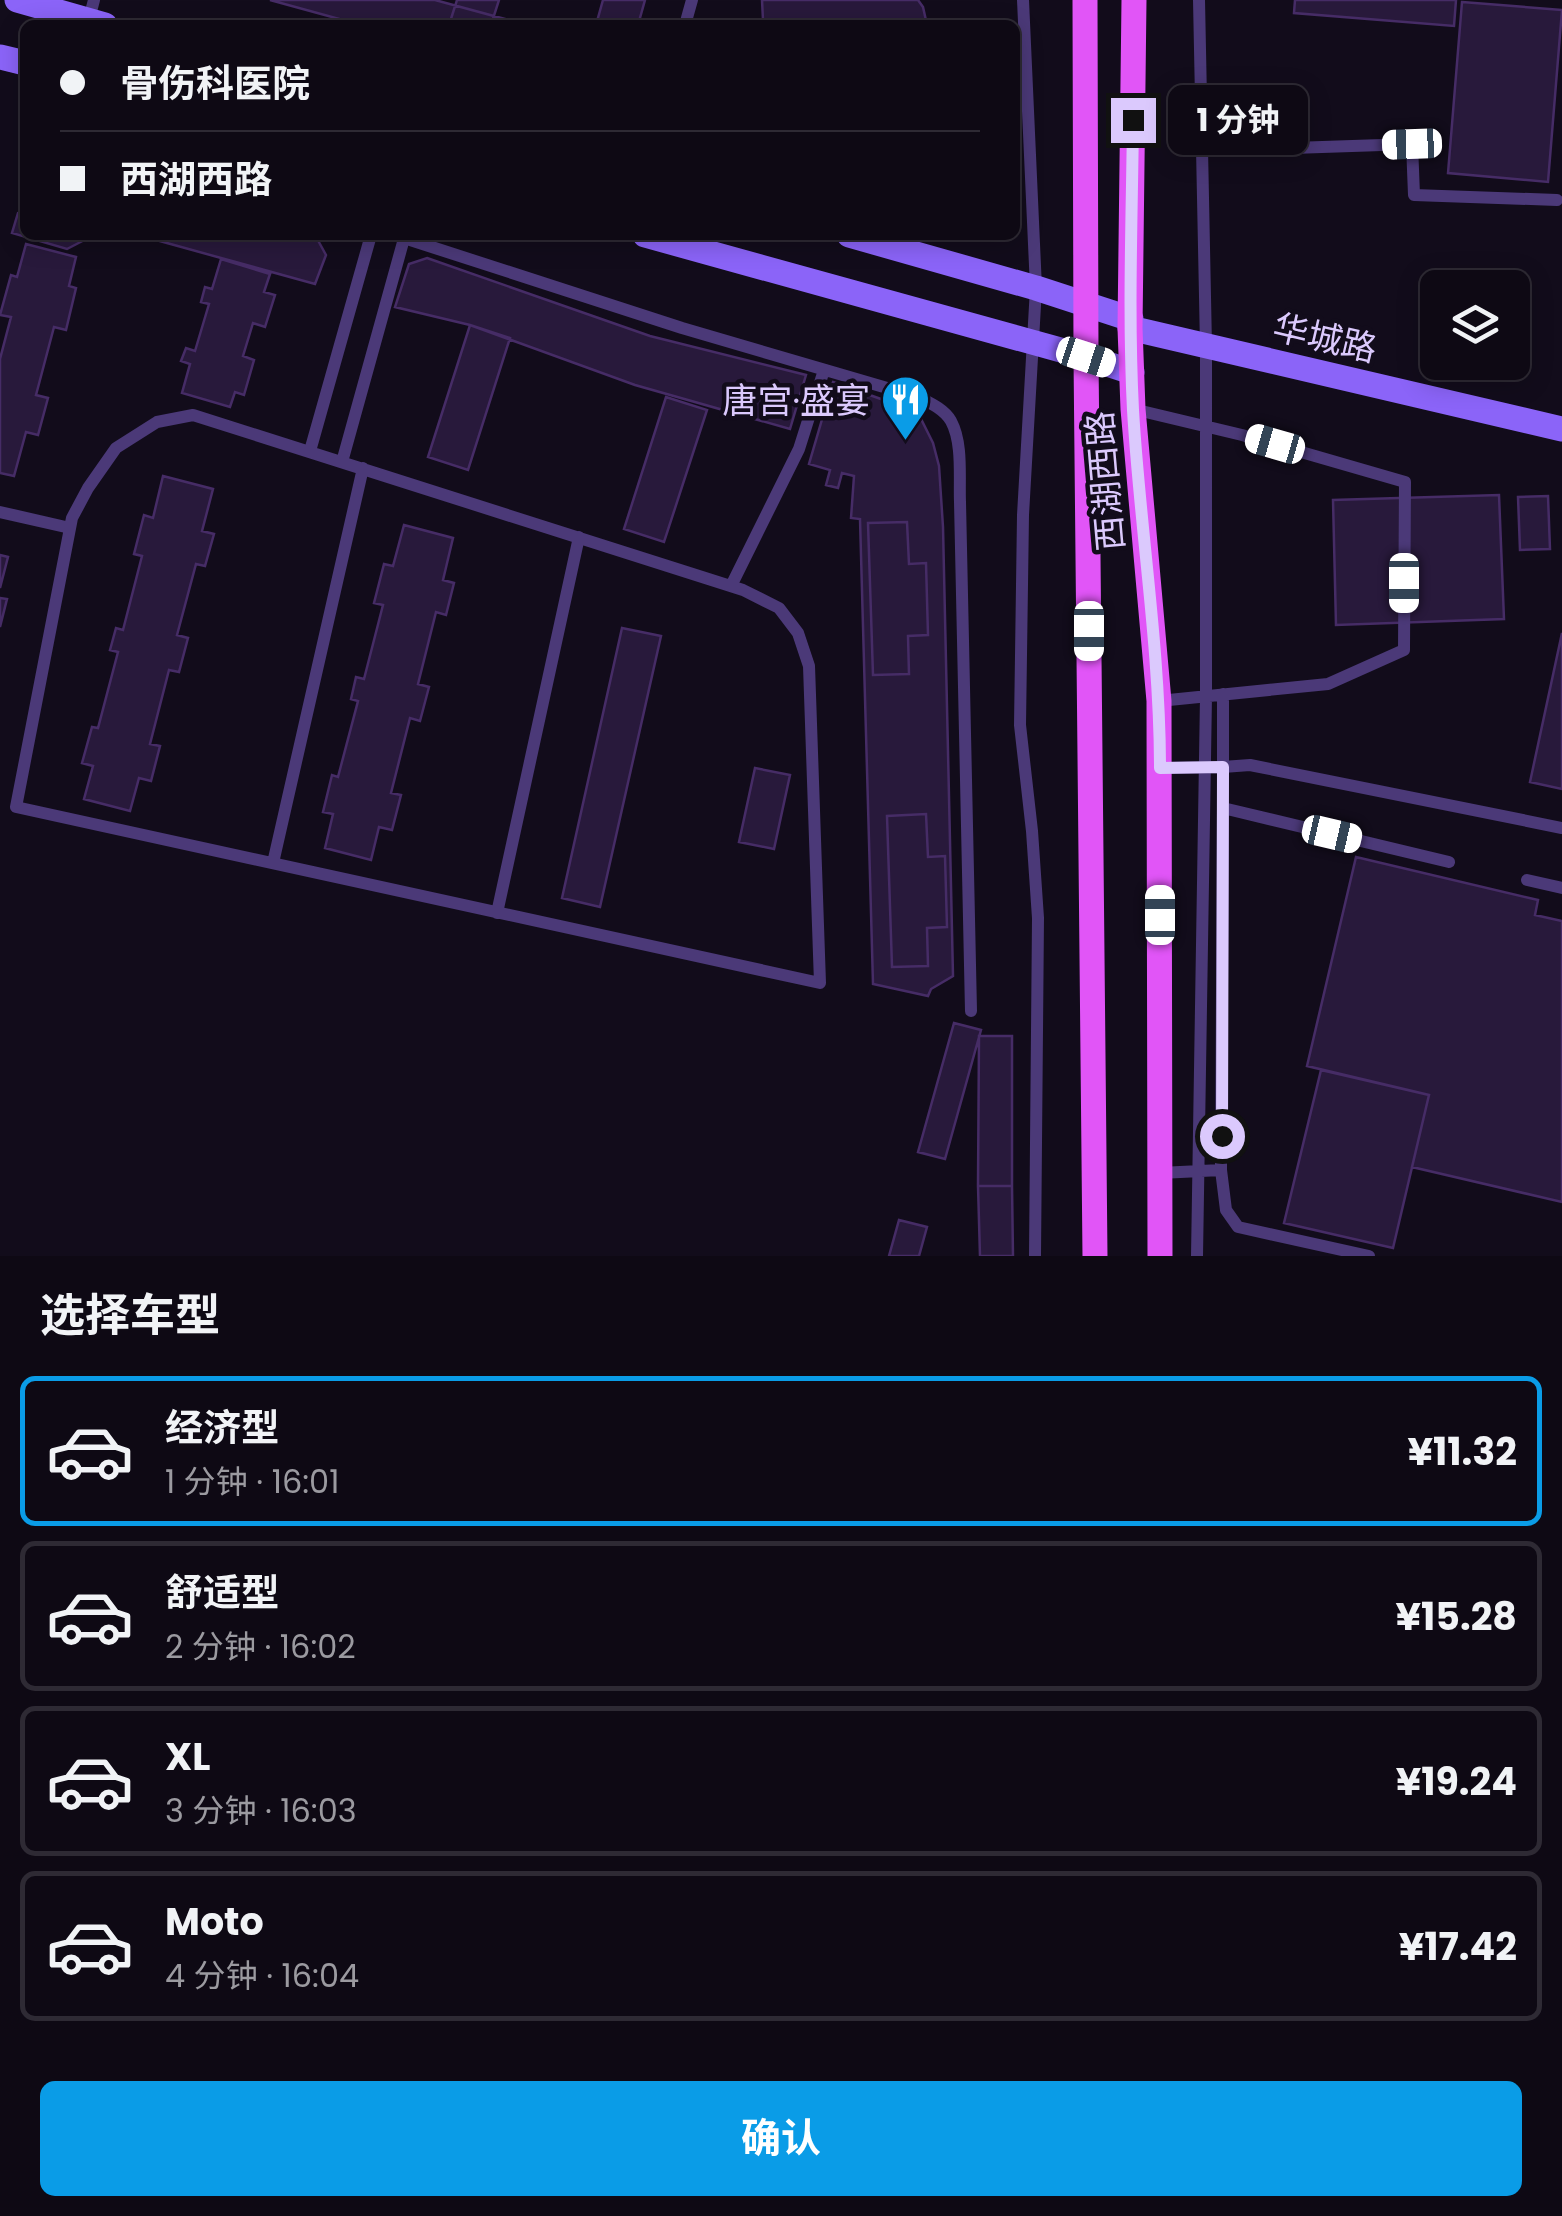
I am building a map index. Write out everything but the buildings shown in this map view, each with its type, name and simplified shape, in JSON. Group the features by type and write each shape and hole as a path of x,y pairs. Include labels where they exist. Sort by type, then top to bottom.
{"main road":[{"name":"西湖西路","path":"1085,0 1095,1256"},
{"name":"西湖西路","path":"1134,0 1130,324 1133,409 1160,701 1160,1256"}],"street":[{"path":"17,0 44,11 94,18"},
{"path":"663,240 1132,372"},
{"name":"华城路","path":"867,240 1036,288 1130,324 1206,346 1562,428"}],"lane":[{"path":"1023,0 1036,288 1023,516 1020,725 1038,918 1035,1256"},
{"path":"1197,1256 1206,696 1206,346 1199,0"},
{"path":"1202,150 1412,144 1414,195 1556,200"},
{"path":"310,451 370,240"},
{"path":"342,462 403,240"},
{"path":"416,240 682,328 918,397 950,419 957,439 961,522 971,1011"},
{"path":"730,586 799,449 824,370"},
{"path":"1133,409 1405,482 1404,650 1328,684 1160,701"},
{"path":"193,415 342,462 730,586 780,608 798,633 808,666 820,983 16,807 72,518 116,448 157,422 193,415"},
{"path":"273,864 363,468"},
{"path":"0,512 70,528"},
{"path":"496,912 579,537"},
{"path":"1223,694 1221,1170 1226,1210 1238,1227 1368,1256"},
{"path":"1160,768 1250,765 1562,828"},
{"path":"1223,808 1449,862"},
{"path":"1526,880 1562,888"},
{"path":"1160,1173 1221,1170"}],"place":[{"name":"唐宫·盛宴","path":"905,442"}],"route":[{"path":"1133,120 1133,409 1160,701 1160,768 1223,767 1222,1136"}]}
